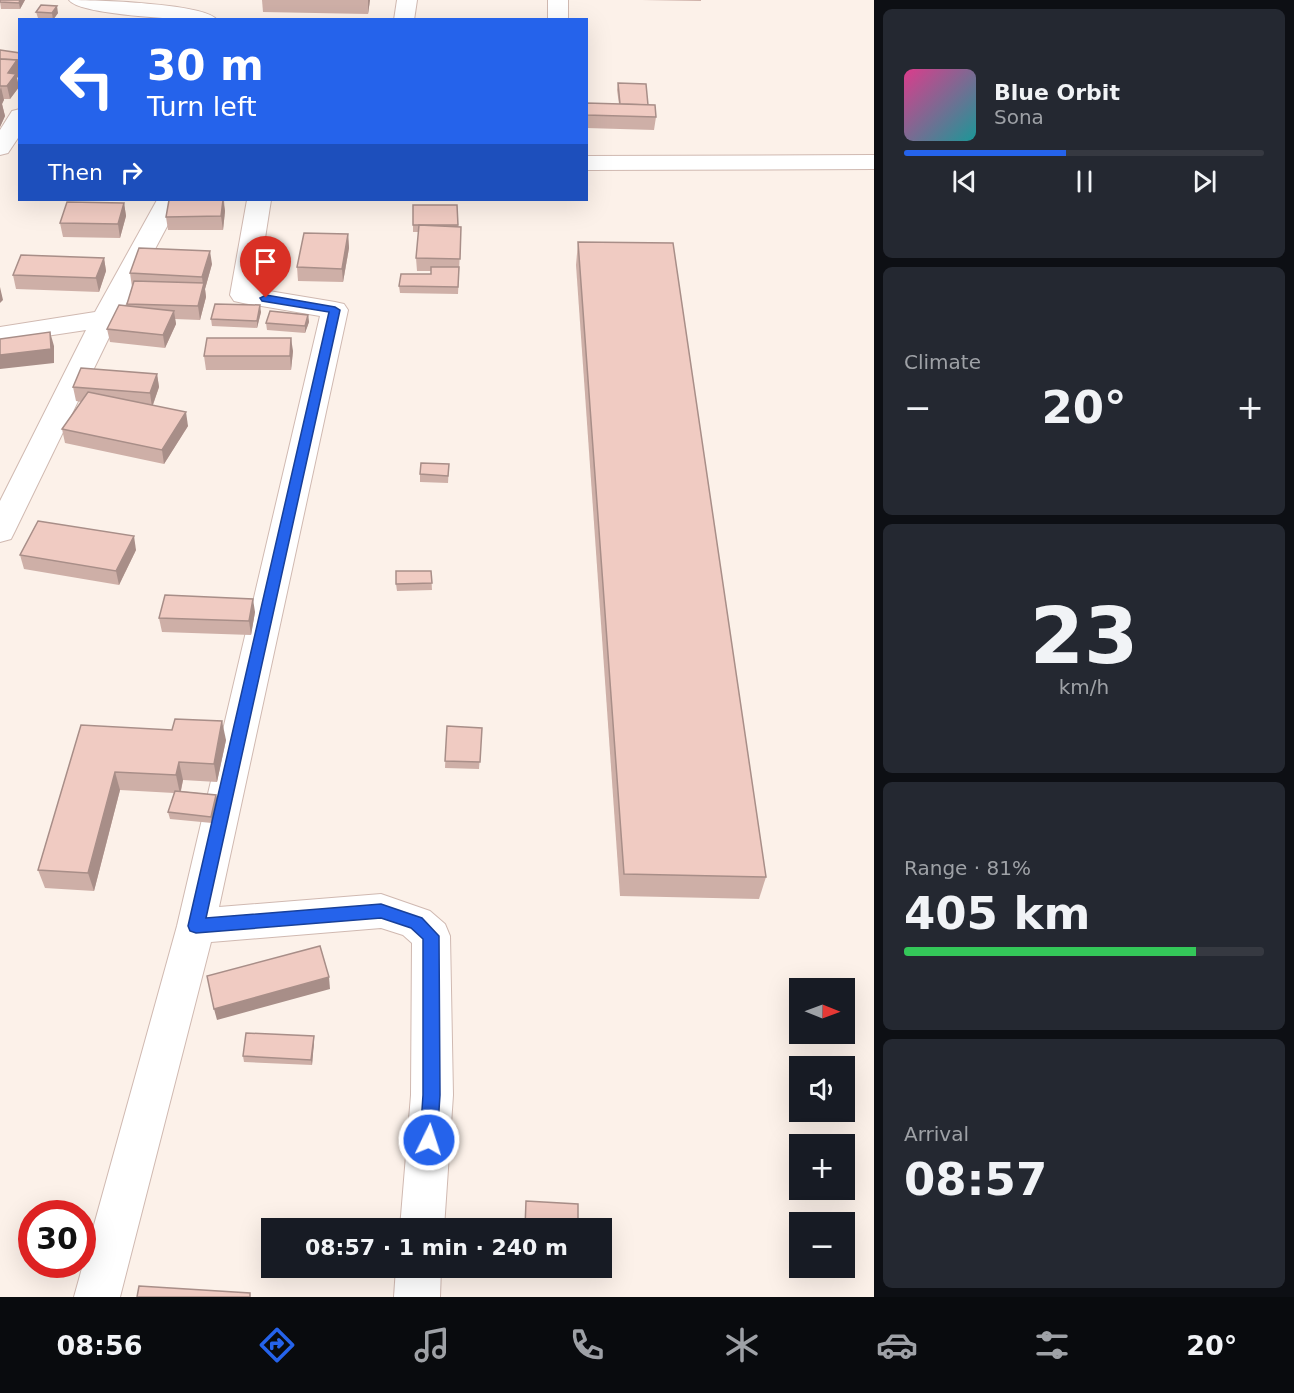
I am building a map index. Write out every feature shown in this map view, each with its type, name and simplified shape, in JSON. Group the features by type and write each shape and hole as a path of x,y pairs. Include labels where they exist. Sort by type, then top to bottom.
{"street":[{"path":"404,18 407,0"},
{"path":"558,0 558,18"},
{"path":"82,8 139,8 196,18"},
{"path":"0,148 18,119"},
{"path":"588,163 874,162"},
{"path":"2,523 105,319 168,201"},
{"path":"97,1297 196,926 335,310 243,295 259,201"},
{"path":"0,334 105,319"},
{"path":"196,926 381,911 416,922 431,936 432,1095 423,1218"},
{"path":"417,1297 418,1278"}],"building":[{"path":"0,0 20,0 19,3 0,2"},
{"path":"41,5 57,6 52,13 36,12"},
{"path":"0,50 18,53 18,63 17,60 0,59"},
{"path":"0,59 17,60 8,73 16,74 7,86 0,86"},
{"path":"618,83 646,84 648,105 620,104"},
{"path":"588,103 655,105 656,117 588,115"},
{"path":"169,201 223,201 221,216 166,217"},
{"path":"67,202 124,203 118,224 60,223"},
{"path":"413,205 457,205 458,225 413,225"},
{"path":"419,225 461,227 460,259 416,258"},
{"path":"304,233 348,234 342,269 297,267"},
{"path":"578,242 673,243 766,877 624,874"},
{"path":"139,248 210,251 202,277 130,273"},
{"path":"21,255 104,258 96,278 13,275"},
{"path":"431,267 459,267 458,287 399,286 401,274 431,274"},
{"path":"134,281 204,283 198,306 127,304"},
{"path":"215,304 260,305 257,321 211,319"},
{"path":"119,305 174,311 163,335 107,329"},
{"path":"270,311 308,315 305,326 266,323"},
{"path":"50,332 51,349 0,355 0,339"},
{"path":"207,338 291,338 290,356 204,356"},
{"path":"81,368 157,374 150,393 73,387"},
{"path":"88,392 186,412 162,450 62,429"},
{"path":"421,463 449,464 448,476 420,474"},
{"path":"38,521 134,536 116,571 20,555"},
{"path":"396,571 431,571 432,583 396,584"},
{"path":"165,595 253,599 249,621 159,618"},
{"path":"175,719 222,721 214,764 179,762 176,775 115,772 88,873 38,870 81,725 172,730"},
{"path":"447,726 482,728 480,762 445,761"},
{"path":"175,791 216,795 211,817 168,812"},
{"path":"320,946 329,977 214,1009 207,976"},
{"path":"246,1033 314,1036 311,1060 243,1056"},
{"path":"526,1201 578,1204 578,1218 525,1218"},
{"path":"139,1286 250,1293 250,1297 137,1297"}],"route":[{"path":"266,298 335,310 196,926 381,911 416,922 431,936 432,1095 429,1140"}]}
